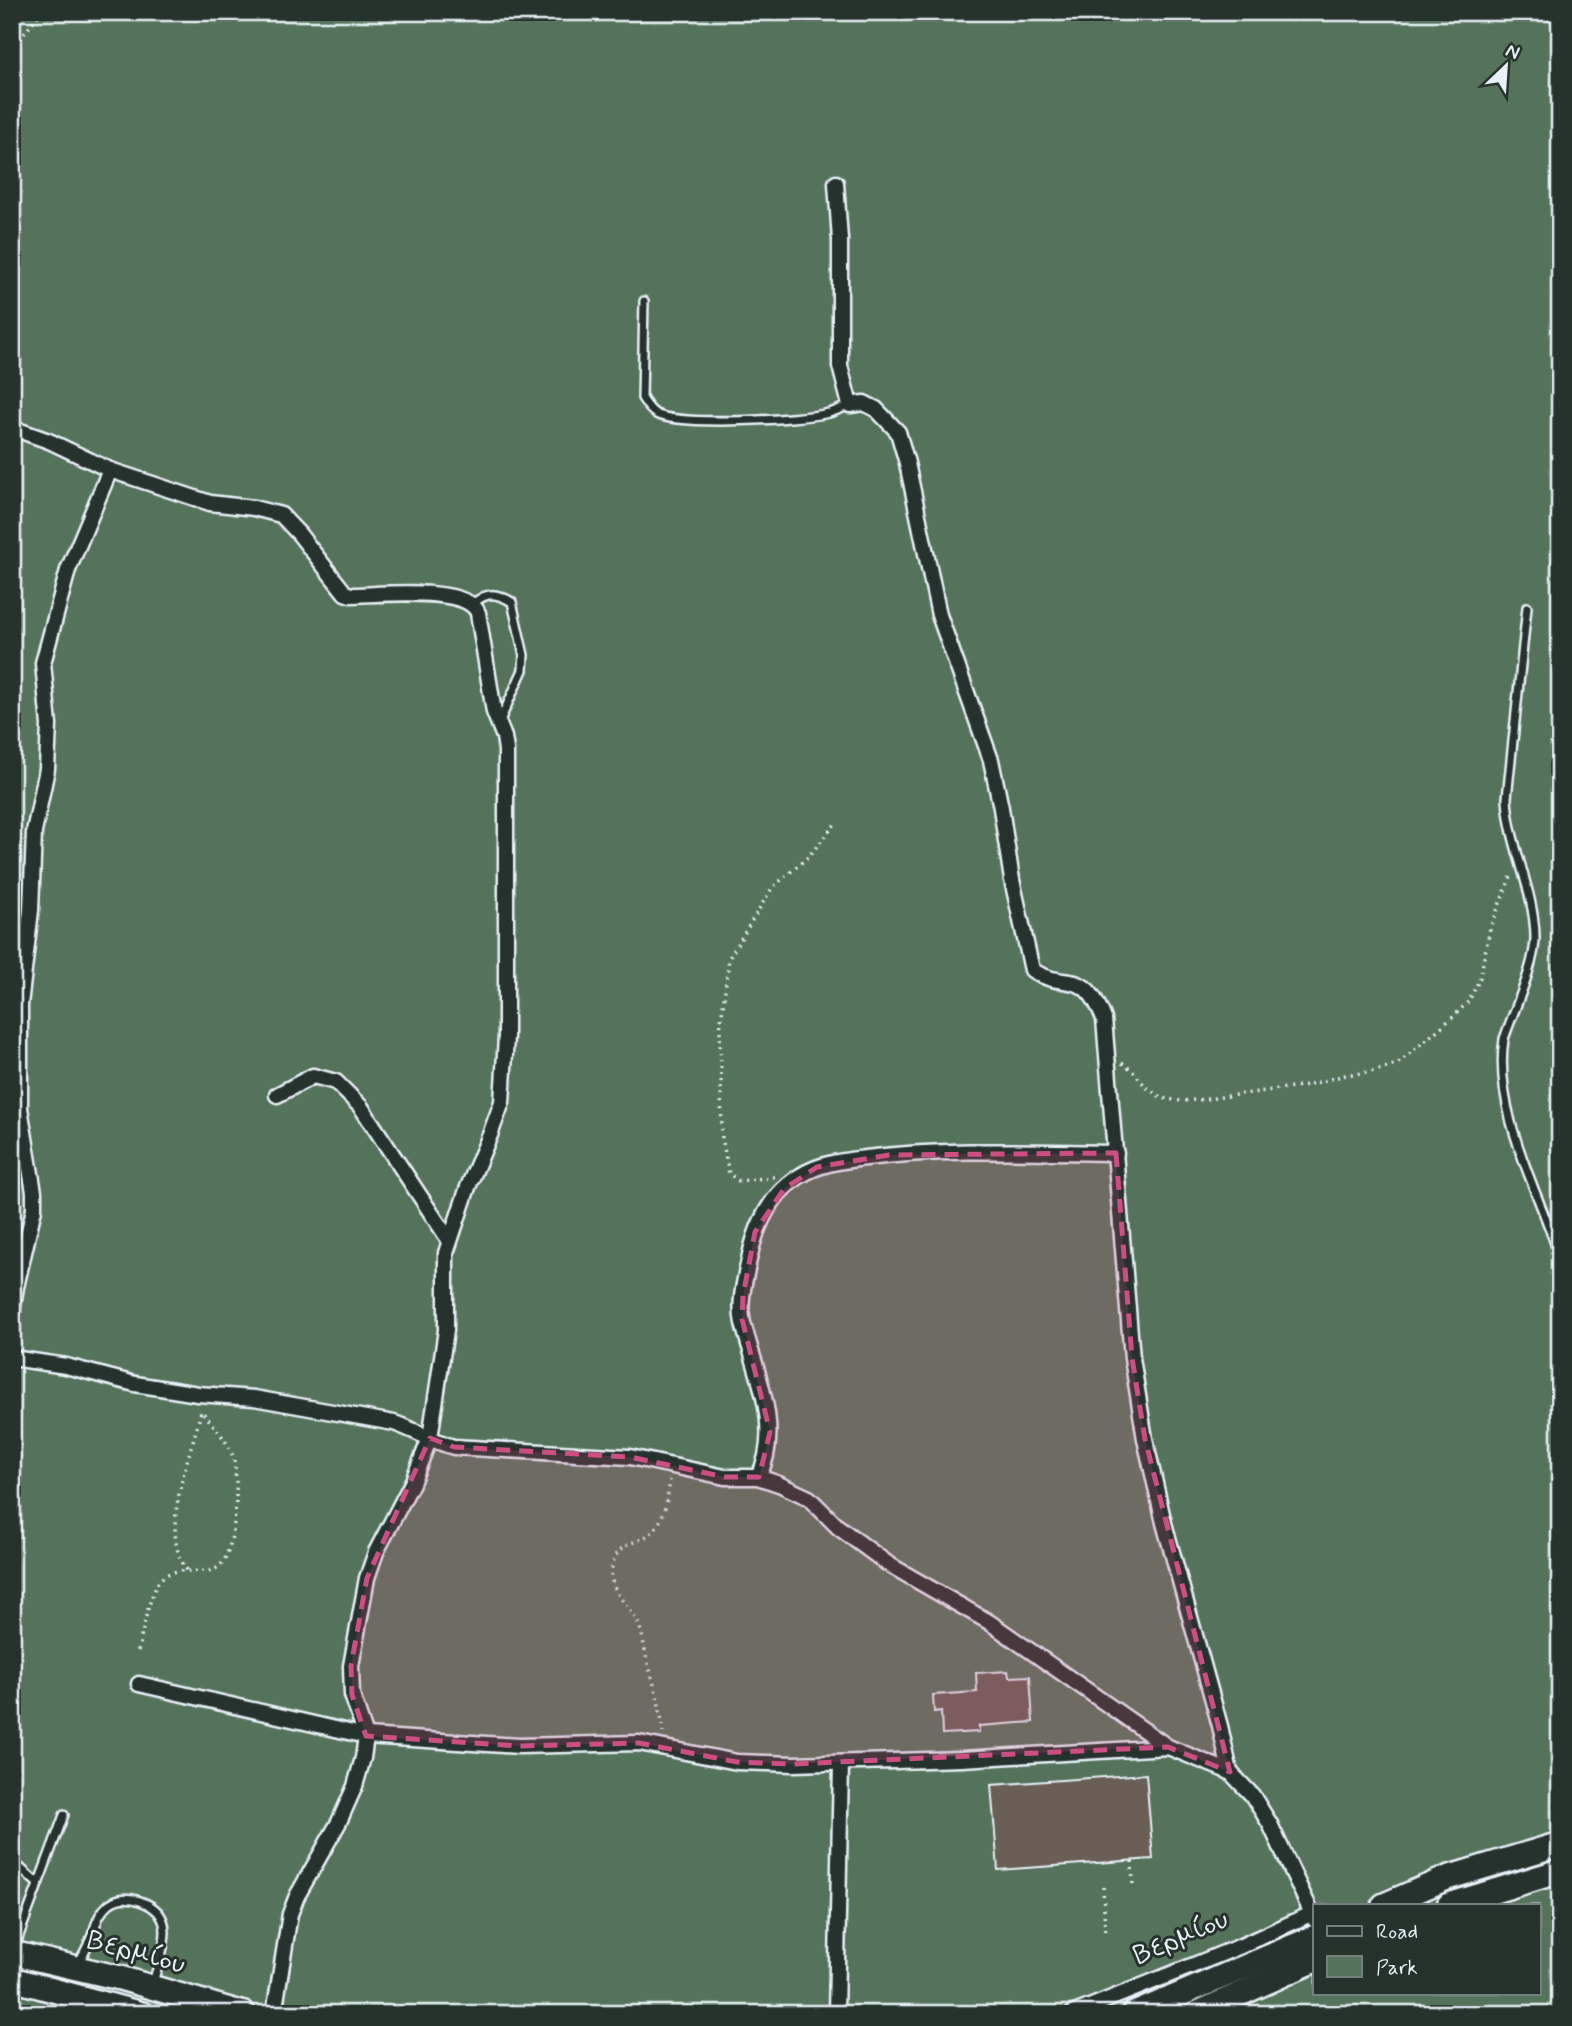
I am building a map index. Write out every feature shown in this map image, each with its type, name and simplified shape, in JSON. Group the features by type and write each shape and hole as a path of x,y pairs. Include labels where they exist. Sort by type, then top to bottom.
{"main road":[{"path":"1386,1904 1447,1878 1560,1844"},
{"path":"1452,1904 1560,1871"},
{"name":"Βερμίου","path":"1134,2014 1313,1938"},
{"name":"Βερμίου","path":"13,1953 152,1987 244,2014"},
{"path":"1196,2014 1313,1961"},
{"name":"Βερμίου","path":"12,1979 142,2014"}],"street":[{"path":"836,183 840,240 840,366 850,405 864,403 876,409 898,432 939,615 991,760 1012,880 1032,970 1045,976 1073,981 1084,987 1096,1000 1104,1020 1132,1358 1145,1439 1164,1523 1220,1726 1230,1772"},
{"path":"12,428 49,441 110,470 210,503 254,508 281,515 345,593 351,596 432,594 457,597 473,604 478,613 494,712 504,737 507,766 504,1086 498,1115 467,1187 449,1240 445,1264 448,1308 446,1330 429,1438 415,1476 376,1552 367,1578 351,1666 352,1695 366,1736 363,1758 355,1786 339,1822 297,1896 290,1914 274,2014"},
{"path":"12,1312 34,1209 34,1192 20,1108 20,1005 30,910 34,832 47,769 49,725 43,663 68,570 110,470"},
{"path":"277,1095 313,1076 336,1082 361,1107 449,1240"},
{"path":"758,1477 767,1458 770,1432 742,1319 745,1281 755,1232 784,1189 798,1176 831,1163 889,1156 989,1150 1116,1153"},
{"path":"12,1358 66,1366 135,1384 198,1394 254,1398 394,1423 454,1447 630,1457 670,1463 725,1477 758,1477 809,1498 838,1527 888,1564 989,1622 1168,1746 1230,1772 1252,1795 1270,1824 1313,1917"},
{"path":"139,1684 366,1736 519,1746 639,1743 737,1762 841,1764 1168,1746"},
{"path":"836,2014 841,1764"},
{"name":"Βερμίου","path":"1072,2014 1313,1917"}],"lane":[{"path":"644,301 642,398 648,408 657,415 729,421 812,416 831,413 850,405"},
{"path":"473,604 482,596 490,594 500,595 512,602 524,655 523,670 499,723"},
{"path":"1527,607 1507,798 1508,820 1520,861 1535,936 1533,956 1504,1039 1503,1085 1507,1110 1560,1258"},
{"path":"13,1953 64,1815"},
{"path":"12,1857 38,1884"},
{"path":"76,1967 91,1940 97,1917 109,1904 121,1898 134,1899 152,1905 163,1916 166,1932 152,1987"}],"path":[{"path":"12,51 40,12"},
{"path":"798,1176 738,1181 729,1174 722,1137 720,1030 723,995 729,958 772,888 808,857 836,823"},
{"path":"1107,1058 1122,1063 1133,1071 1146,1087 1162,1098 1181,1101 1307,1085 1396,1064 1469,1001 1479,978 1499,902 1520,861"},
{"path":"187,1570 179,1560 176,1548 179,1485 195,1440 201,1412 198,1394"},
{"path":"138,1651 147,1613 159,1581 168,1574 187,1570 203,1572 216,1569 223,1564 233,1531 236,1476 233,1455 224,1438 201,1412"},
{"path":"666,1747 660,1704 638,1624 618,1595 611,1580 611,1569 621,1549 649,1535 656,1528 670,1482 670,1463"},
{"path":"1132,1861 1133,1885"},
{"path":"1102,1887 1105,1934"}],"highlighted area":[{"path":"1116,1153 1132,1358 1145,1439 1230,1772 1168,1747 793,1764 737,1762 639,1743 519,1746 366,1736 352,1695 351,1666 367,1578 430,1438 454,1447 630,1457 725,1477 759,1477 770,1432 742,1319 743,1296 755,1232 784,1189 817,1167 889,1155"}],"green space":[{"path":"12,12 1560,12 1560,2014 12,2014"}],"building":[{"path":"1008,1671 1009,1677 1030,1676 1033,1722 979,1726 979,1732 942,1734 941,1711 934,1712 933,1695 977,1692 976,1673"},
{"path":"1146,1774 1153,1859 998,1870 991,1785"}]}
